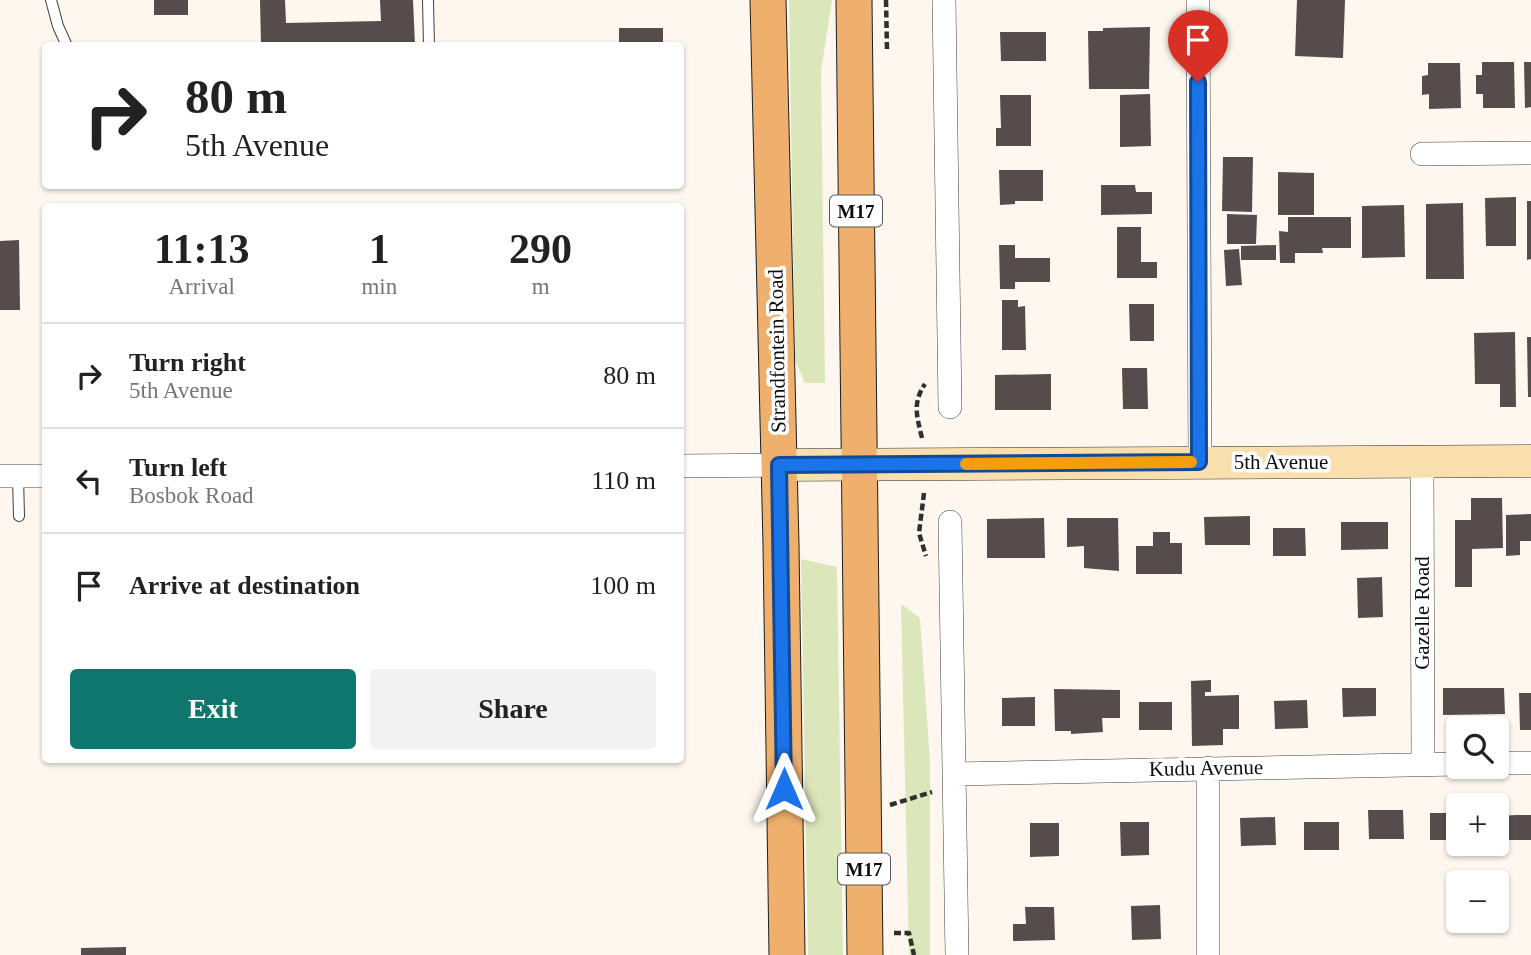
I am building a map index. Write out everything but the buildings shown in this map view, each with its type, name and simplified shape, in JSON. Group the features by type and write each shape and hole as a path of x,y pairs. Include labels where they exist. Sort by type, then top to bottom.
{"main road":[{"name":"Strandfontein Road","path":"768,0 787,955"},
{"name":"M17","path":"854,0 865,955"},
{"name":"5th Avenue","path":"779,465 1531,461"}],"street":[{"path":"944,0 950,407"},
{"path":"1198,0 1199,462"},
{"path":"1422,154 1531,153"},
{"name":"Gazelle Road","path":"1422,462 1423,764"},
{"path":"684,466 779,465"},
{"path":"9,476 42,476"},
{"path":"950,522 957,955"},
{"path":"1509,763 1531,763"},
{"name":"Kudu Avenue","path":"955,774 1446,764"},
{"path":"1208,768 1208,955"}],"lane":[{"path":"51,0 65,42"},
{"path":"428,0 429,42"},
{"path":"9,476 19,516"}],"path":[{"path":"924,444 916,410 917,398 926,381"},
{"path":"924,488 918,523 926,556"},
{"path":"890,805 930,793 955,774"},
{"path":"893,933 909,933 914,955"}],"green space":[{"path":"789,0 832,0 821,71 825,383 805,383 795,360"},
{"path":"801,559 837,567 843,955 808,955"},
{"path":"901,604 920,618 930,762 930,955 909,955"}],"slow traffic":[{"path":"966,464 1191,462"}],"route":[{"path":"784,789 779,465 1199,462 1198,82"}]}
